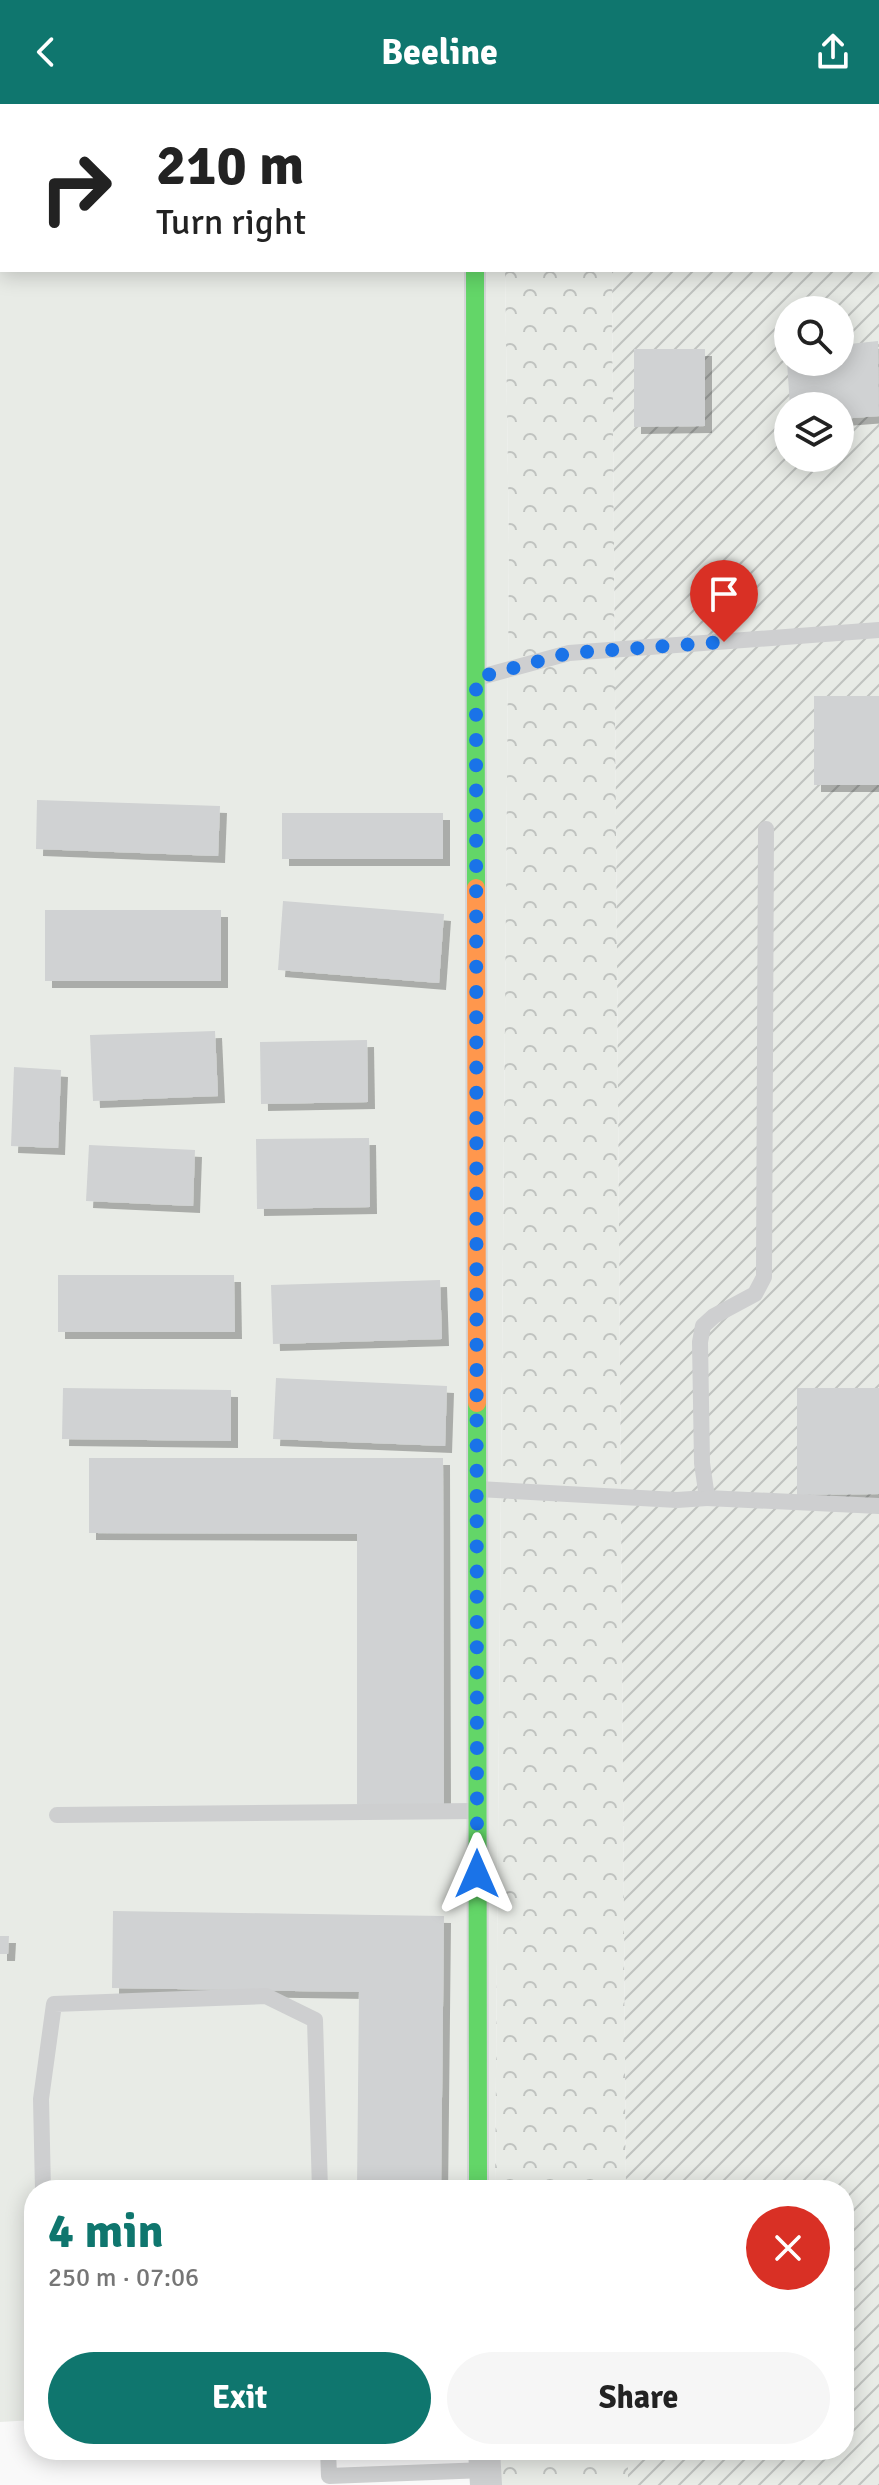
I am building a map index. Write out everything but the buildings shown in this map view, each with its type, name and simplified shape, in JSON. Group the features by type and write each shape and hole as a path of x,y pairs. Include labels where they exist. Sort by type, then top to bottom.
{"street":[{"path":"475,272 478,2180"}],"lane":[{"path":"476,678 569,653 879,630"},
{"path":"707,1498 702,1463 700,1342 703,1326 714,1316 755,1294 764,1277 766,829"},
{"path":"476,1489 677,1500 707,1498 879,1506"},
{"path":"57,1815 477,1811"},
{"path":"43,2180 41,2099 54,2004 266,1996 315,2020 320,2180"},
{"path":"328,2460 329,2476 485,2468"}],"green space":[{"path":"0,272 505,272 509,546 495,2180 24,2180 24,2421 0,2422"},
{"path":"505,272 612,272 626,2180 495,2180 509,546"},
{"path":"612,272 879,272 879,2485 628,2485 628,2460 854,2460 854,2180 626,2180"},
{"path":"497,2460 628,2460 628,2485 498,2485"}],"traffic: fast":[{"path":"475,272 476,888"},
{"path":"477,1403 478,2180"}],"traffic: slow":[{"path":"476,888 477,1403"}],"route":[{"path":"477,1874 476,678 569,653 724,642"}]}
